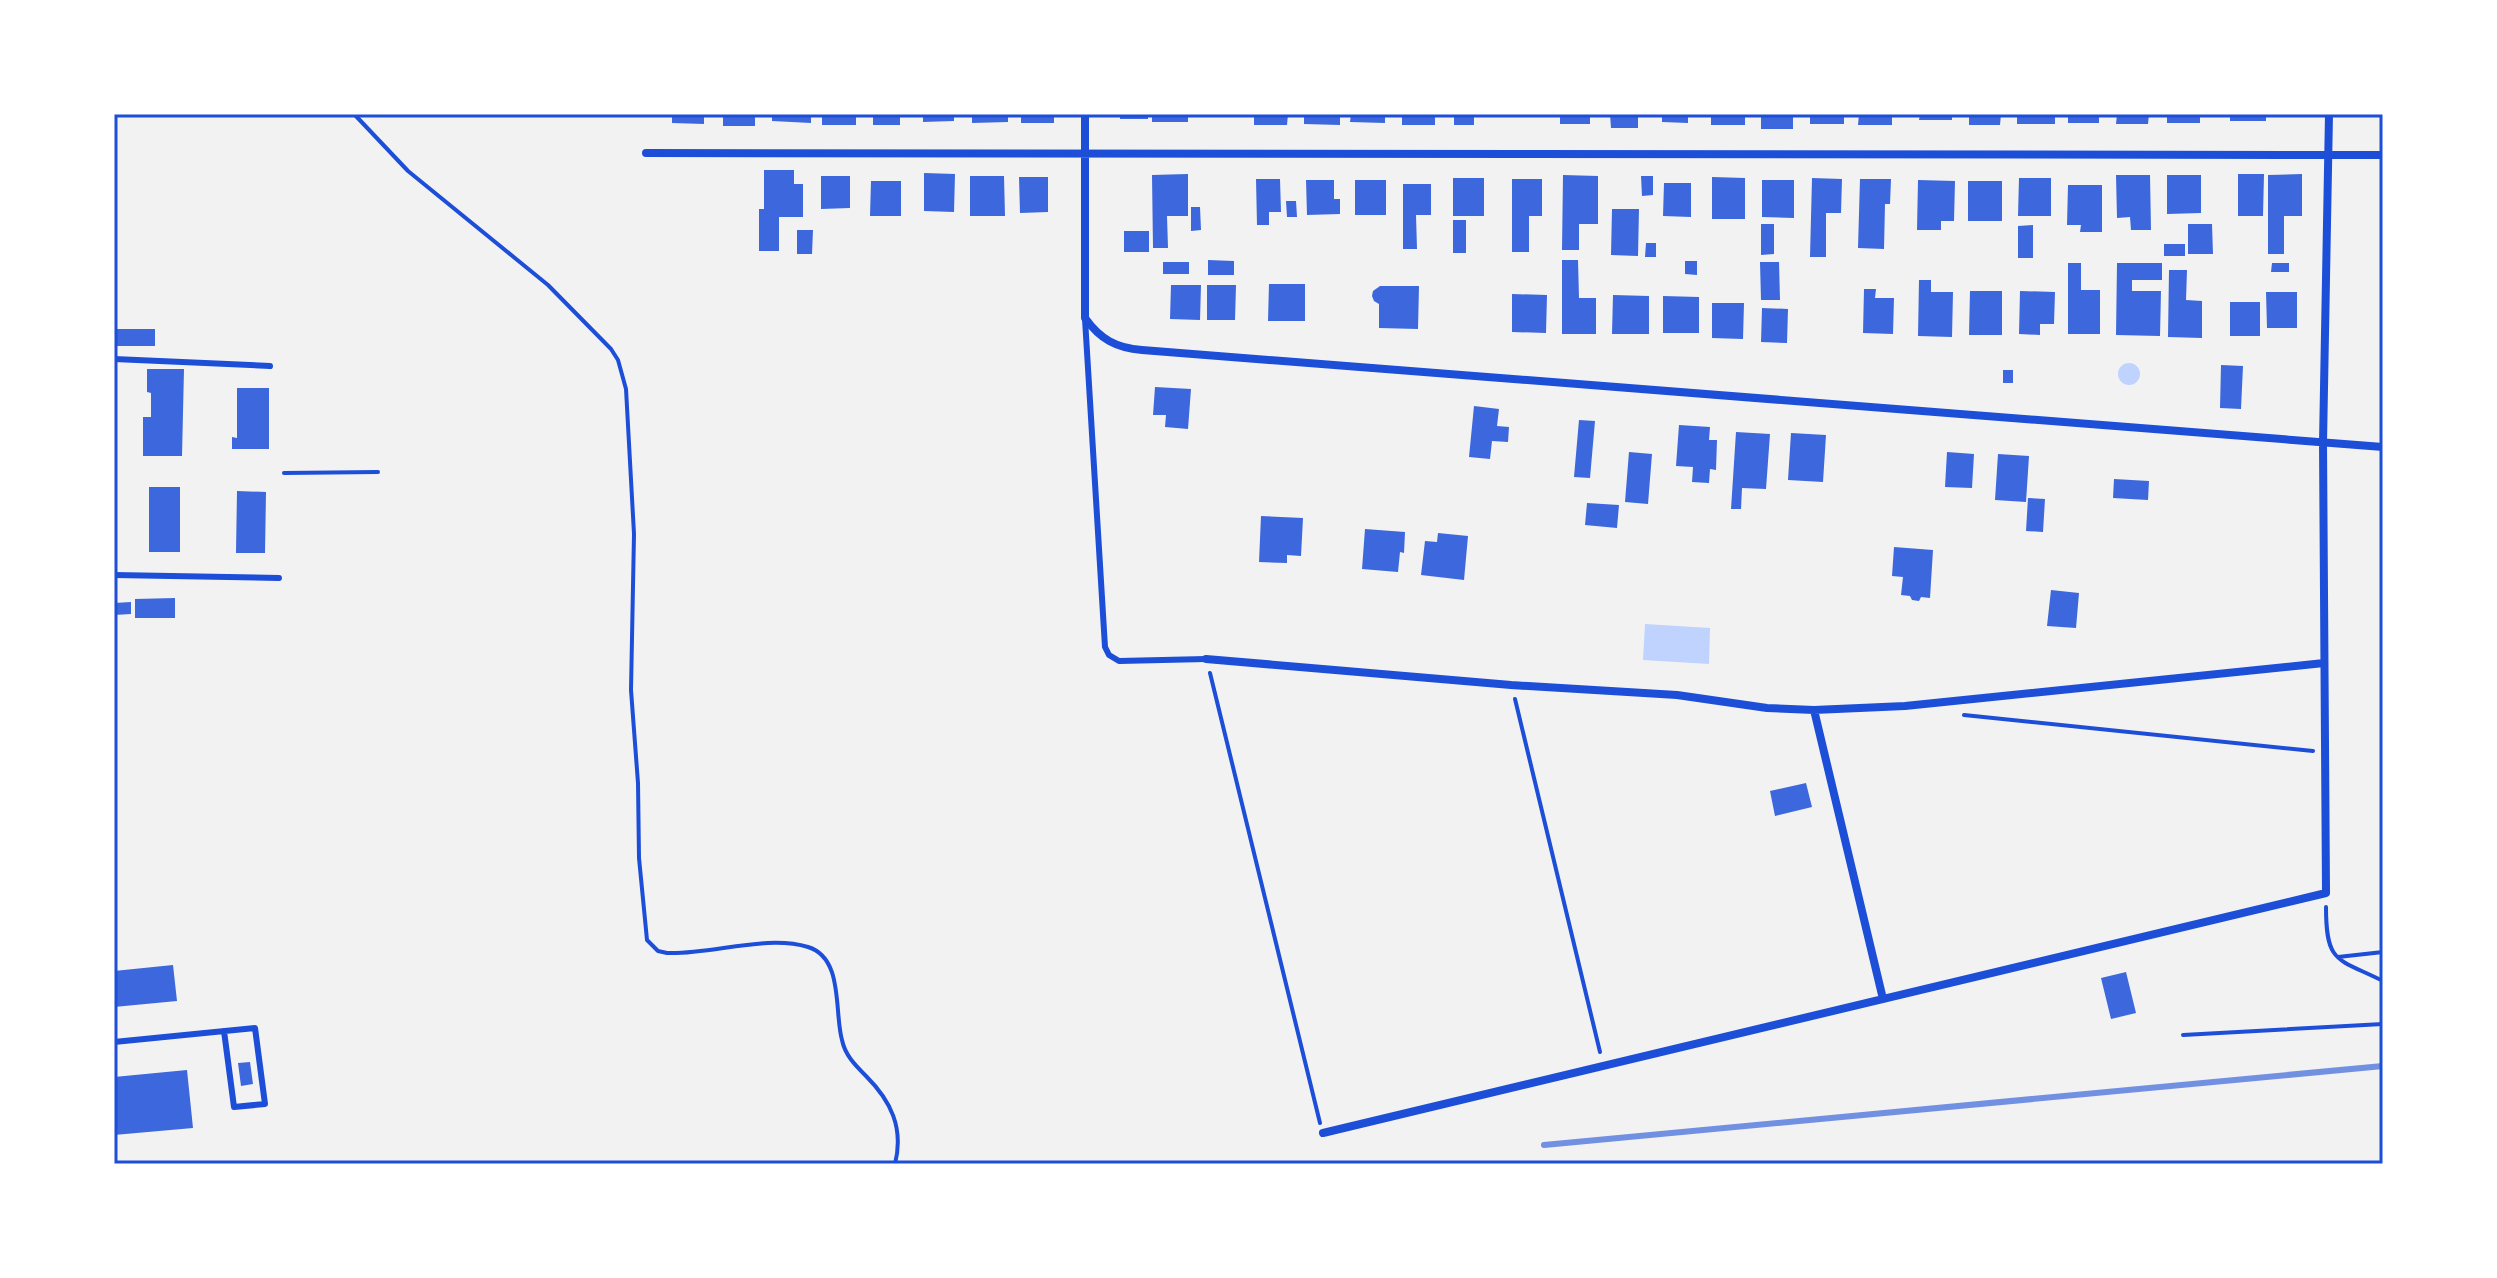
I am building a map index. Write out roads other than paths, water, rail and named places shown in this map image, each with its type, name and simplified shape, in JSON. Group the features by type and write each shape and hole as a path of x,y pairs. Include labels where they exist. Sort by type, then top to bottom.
{"street":[{"path":"1085,114 1085,318 1101,338 1133,350 2383,447"},
{"path":"1323,1133 2326,893 2323,443 2329,114"},
{"path":"646,153 2383,155"},
{"path":"1206,659 1511,685 1677,695 1767,708 1814,710 1905,706 2324,663"},
{"path":"1814,710 1883,999"}],"lane":[{"path":"1085,318 1105,647 1109,655 1119,661 1206,659"},
{"path":"114,359 270,366"},
{"path":"114,575 279,578"},
{"path":"114,1042 224,1031 255,1028 265,1104 234,1107 224,1031"}],"water":[{"path":"2129,363 2137,366 2140,374 2137,382 2129,385 2121,382 2118,374 2121,366"},
{"path":"1645,624 1710,628 1709,664 1643,660"}],"railway":[{"path":"1544,1145 2383,1066"}]}
